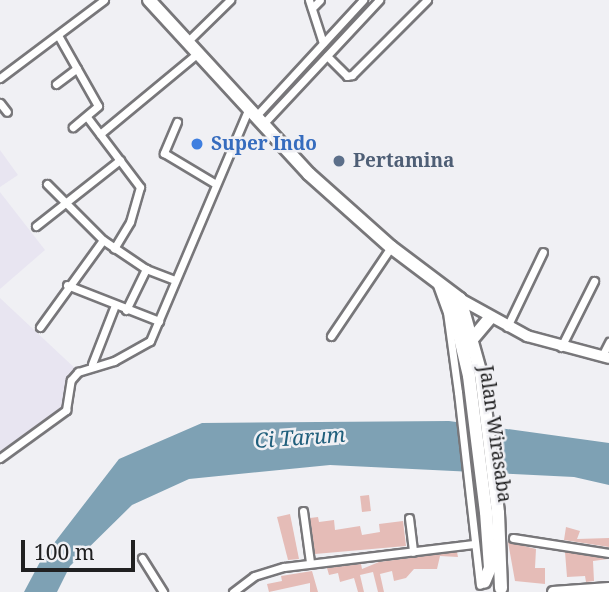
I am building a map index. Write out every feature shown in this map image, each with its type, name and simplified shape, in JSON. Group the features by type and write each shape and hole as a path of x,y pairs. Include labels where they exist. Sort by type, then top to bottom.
{"main road":[{"path":"149,0 309,174 391,247 455,295"},
{"name":"Jalan Wirasaba","path":"455,295 474,337 475,375 502,590"},
{"name":"Jalan Wirasaba","path":"455,295 475,375"},
{"path":"474,337 489,319"},
{"name":"Jalan Wirasaba","path":"480,586 490,568 492,513"},
{"path":"480,586 502,590"}],"street":[{"path":"0,78 59,37 104,0"},
{"path":"188,41 230,0"},
{"path":"320,0 310,4 323,43"},
{"path":"0,458 66,410 71,380 92,364 138,350 150,341 214,183 256,116 363,0"},
{"path":"256,116 283,103 380,0"},
{"path":"327,57 347,76 352,75 427,0"},
{"path":"59,37 98,106 73,127"},
{"path":"100,134 199,53"},
{"path":"56,84 77,68"},
{"path":"275,94 283,103"},
{"path":"0,103 6,112"},
{"path":"87,117 140,187 130,222 114,249"},
{"path":"177,122 164,153 214,183"},
{"path":"36,226 120,160"},
{"path":"47,184 114,249 146,269 174,280"},
{"path":"40,327 67,285 103,240"},
{"path":"331,336 391,247"},
{"path":"507,328 543,252"},
{"path":"126,310 146,269"},
{"path":"436,281 447,312 480,586"},
{"path":"561,346 594,281"},
{"path":"67,285 159,321"},
{"path":"455,295 507,328 561,346 606,357 609,342"},
{"path":"92,364 115,305"},
{"path":"303,511 310,562"},
{"path":"409,518 413,552"},
{"path":"513,538 609,552"},
{"path":"233,592 254,576 310,562 474,544"},
{"path":"142,558 163,592"},
{"path":"554,592 609,588"}],"shaded area":[{"path":"0,150 18,175 0,187"},
{"path":"0,192 45,250 0,289"},
{"path":"0,298 79,372 66,384 62,410 0,457"}],"water":[{"name":"Ci Tarum","path":"449,421 609,443 609,485 574,477 330,465 189,479 132,505 70,566 57,592 24,592 41,560 119,459 202,423"}],"building":[{"path":"369,495 371,511 362,512 360,496"},
{"path":"290,514 299,559 288,560 277,517"},
{"path":"318,517 319,522 334,520 335,530 360,526 362,535 380,532 379,524 403,521 406,546 315,554 310,518"},
{"path":"566,527 580,531 577,539 609,538 609,547 564,540"},
{"path":"508,542 536,549 535,568 545,568 545,584 515,581"},
{"path":"457,552 458,557 440,556 437,569 414,569 406,578 394,581 392,571 380,574 384,592 378,592 373,572 360,575 364,592 358,592 354,578 340,582 338,573 329,575 327,568 361,564 362,569 379,562"},
{"path":"565,552 608,559 593,561 594,581 586,582 585,576 567,577"},
{"path":"312,571 318,592 310,592 310,583 269,592 267,584 282,581 281,576"}],"place":[{"name":"Super Indo","path":"197,144"},
{"name":"Pertamina","path":"339,161"}]}
